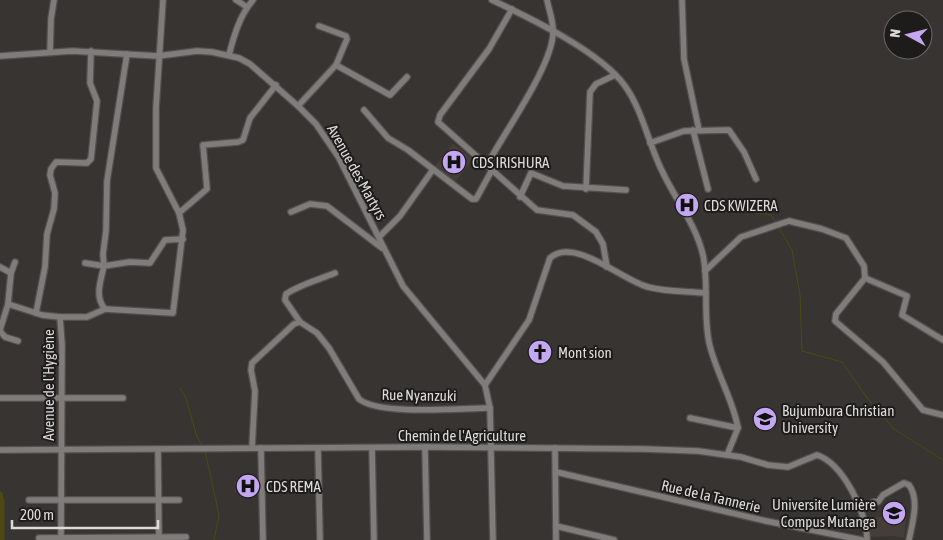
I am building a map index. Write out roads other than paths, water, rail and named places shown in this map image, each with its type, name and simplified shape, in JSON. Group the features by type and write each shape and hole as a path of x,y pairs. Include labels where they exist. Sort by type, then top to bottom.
{"street":[{"path":"50,52 51,19 54,0"},
{"path":"60,317 87,317 104,309 173,313 183,239 182,223 179,213 156,168 155,116 163,0"},
{"path":"236,0 247,7"},
{"path":"229,55 233,40 247,7 253,0"},
{"path":"492,0 512,9 580,48 615,75 632,97 650,143 676,200 698,239 705,270 705,313 709,344 738,428 727,455"},
{"path":"364,110 388,138 408,150 432,170 475,200 548,55 554,32 547,0"},
{"path":"682,0 684,59 708,189"},
{"path":"512,9 489,49 438,118 439,126 490,167 520,198 537,210 573,216 596,232 603,244 606,267"},
{"path":"298,106 336,65 346,43 346,36 320,26"},
{"name":"Avenue des Martyrs","path":"0,56 92,51 158,56 197,51 229,55 250,64 298,106 327,139 403,286 485,385 490,408 493,540"},
{"name":"Avenue de l'Hygiène","path":"61,539 60,398 62,345 60,317 36,313 45,267 46,234 54,209 55,193 50,175 51,169 56,162 87,163 91,159 97,101 90,83 92,51"},
{"path":"104,309 98,294 104,266 107,181 128,54"},
{"path":"336,65 390,95 407,77"},
{"path":"586,189 590,92 596,84 615,75"},
{"path":"179,213 208,189 203,145 243,140 250,118 276,85"},
{"path":"650,143 684,130 724,129 733,132 756,180"},
{"path":"379,237 400,216 432,170"},
{"path":"520,198 531,173 562,186 626,190"},
{"path":"291,212 310,204 327,206 382,248"},
{"path":"705,270 741,237 789,221 822,229 846,238 864,266 865,278 836,314 835,321 882,362 923,410 943,415"},
{"path":"85,263 104,266 130,262 150,263 165,240 183,239"},
{"path":"485,385 529,320 550,258 558,252 566,252 597,260 606,267 648,288 706,293"},
{"path":"15,262 11,273 8,304 0,331 5,337 18,341"},
{"path":"0,267 11,273"},
{"path":"252,448 255,391 251,370 252,363 294,324 300,322 285,300 286,294 299,286 316,282 335,273"},
{"path":"865,278 907,296 902,315 943,340"},
{"path":"8,304 36,313"},
{"name":"Rue Nyanzuki","path":"300,322 317,333 329,348 359,399 365,405 386,409 490,408"},
{"path":"0,398 123,398"},
{"path":"690,418 738,428"},
{"path":"261,448 263,540"},
{"path":"318,448 320,540"},
{"path":"372,448 374,540"},
{"path":"424,448 427,540"},
{"path":"555,448 556,540"},
{"name":"Chemin de l'Agriculture","path":"0,450 555,448 698,451 727,455 768,465 788,467 796,466 815,456 820,456 844,479 861,508 865,519 867,540"},
{"path":"158,450 159,538"},
{"name":"Rue de la Tannerie","path":"556,472 766,521 862,540"},
{"path":"861,508 878,502 883,495 904,483 909,485 914,496 914,512 909,540"},
{"path":"29,500 179,500"},
{"path":"556,526 614,540"},
{"path":"39,538 186,537"}],"waterway":[{"path":"707,205 771,215 776,223"},
{"path":"778,226 792,250 800,295 802,351 842,362 868,399 894,429 943,460"},
{"path":"180,388 186,398 197,437 203,447"},
{"path":"205,451 219,515 214,540"},
{"path":"0,494 2,501 2,540"}],"place":[{"name":"CDS IRISHURA","path":"454,162"},
{"name":"CDS KWIZERA","path":"687,205"},
{"name":"Mont sion","path":"540,352"},
{"name":"Bujumbura Christian University","path":"765,419"},
{"name":"CDS REMA","path":"248,486"},
{"name":"Universite Lumière Compus Mutanga","path":"894,513"}]}
